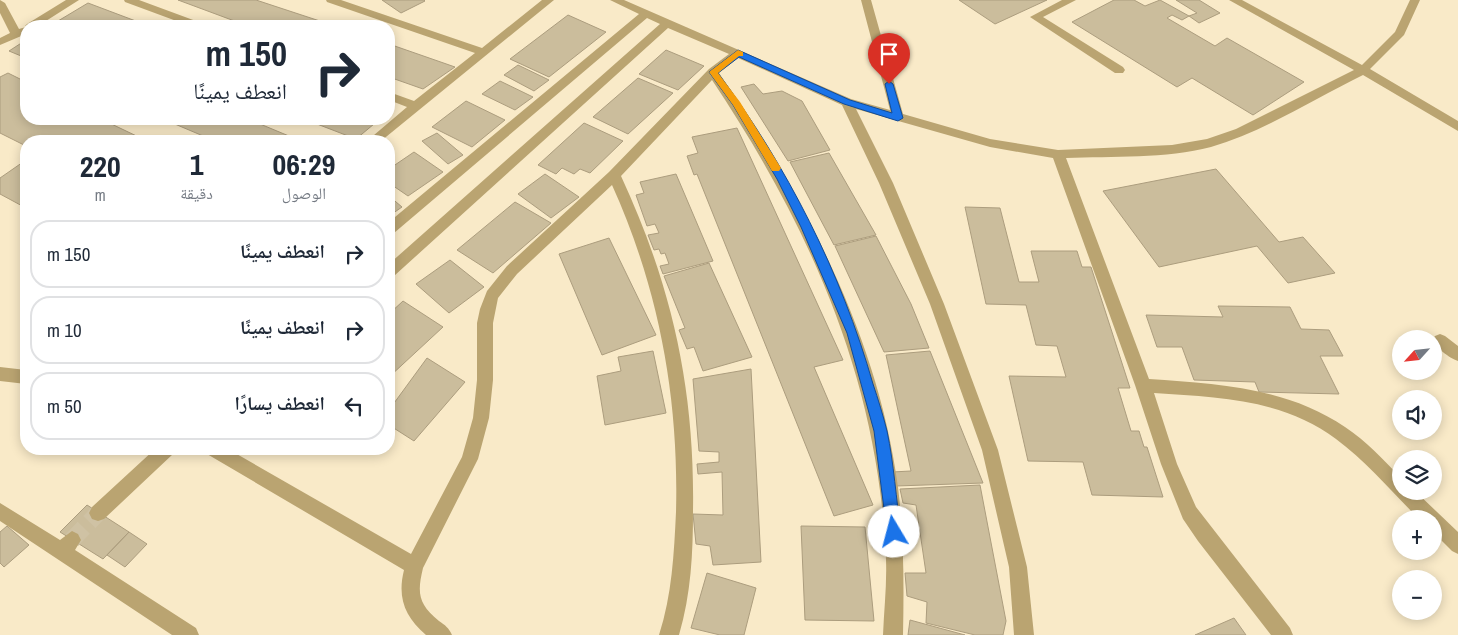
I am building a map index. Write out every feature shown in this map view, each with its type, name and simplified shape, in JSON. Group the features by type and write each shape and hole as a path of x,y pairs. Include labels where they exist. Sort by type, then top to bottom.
{"street":[{"path":"41,20 74,0"},
{"path":"129,0 184,20"},
{"path":"331,0 389,20"},
{"path":"395,123 549,0"},
{"path":"615,0 847,102 990,143 1058,154 1172,150 1208,143 1240,132 1363,70 1400,33 1415,0"},
{"path":"866,0 898,118"},
{"path":"1071,0 1036,17 1120,70"},
{"path":"1234,0 1363,70 1458,127"},
{"path":"0,3 20,31"},
{"path":"395,224 646,14"},
{"path":"395,22 483,52"},
{"path":"395,267 667,23"},
{"path":"0,42 20,32"},
{"path":"442,635 420,618 412,607 410,580 414,566 470,459 481,418 485,380 485,323 492,295 512,270 614,175 714,72 738,53"},
{"path":"714,72 782,178 807,227 852,333 880,431 894,532 895,616 893,635"},
{"path":"395,98 416,106"},
{"path":"847,102 886,182 937,304 990,450 1018,567 1024,635"},
{"path":"380,135 393,125"},
{"path":"1058,154 1143,385 1169,464 1189,513 1204,535 1283,635"},
{"path":"614,175 643,241 659,293 673,345 684,430 685,506 682,581 676,616 669,635"},
{"path":"1442,342 1458,355"},
{"path":"0,374 20,376"},
{"path":"1143,385 1241,393 1274,399 1308,413 1340,432 1392,481"},
{"path":"98,513 161,455"},
{"path":"223,455 414,566"},
{"path":"1412,500 1422,510"},
{"path":"0,511 66,546 189,635"},
{"path":"1442,530 1458,545"}],"building":[{"path":"178,0 256,0 317,20 232,20"},
{"path":"382,0 424,0 425,1 401,13"},
{"path":"959,0 1047,0 995,24"},
{"path":"1114,0 1134,0 1145,6 1160,0 1189,16 1182,20 1172,15 1167,18 1215,46 1227,38 1304,82 1253,115 1192,78 1177,87 1072,22"},
{"path":"1176,0 1199,0 1220,13 1199,23 1189,16 1197,13"},
{"path":"88,3 133,20 60,20"},
{"path":"568,15 606,32 549,77 510,59"},
{"path":"20,44 20,56 9,51"},
{"path":"395,46 455,67 423,89 395,79"},
{"path":"666,50 704,66 678,90 639,74"},
{"path":"518,65 549,80 534,91 504,75"},
{"path":"8,73 20,79 20,125 114,125 134,135 20,135 20,143 0,133 0,77"},
{"path":"638,78 673,93 628,134 593,117"},
{"path":"500,81 533,97 515,110 482,94"},
{"path":"754,84 763,94 782,91 802,101 830,150 788,161 741,87"},
{"path":"466,101 505,120 472,147 432,127"},
{"path":"584,123 623,141 590,173 580,169 574,174 562,168 556,174 538,165"},
{"path":"177,125 262,125 287,135 201,135"},
{"path":"320,125 373,125 361,135 346,135"},
{"path":"737,128 843,360 814,367 873,505 834,516 697,174 694,175 687,156 698,153 692,137"},
{"path":"437,133 463,155 448,164 422,141"},
{"path":"414,152 443,172 408,196 395,187 395,165"},
{"path":"829,153 876,235 834,245 790,162"},
{"path":"20,164 20,205 0,194 0,178"},
{"path":"1216,169 1279,242 1303,237 1335,273 1288,283 1257,246 1159,267 1103,191"},
{"path":"545,174 579,197 551,218 518,194"},
{"path":"676,174 713,261 663,274 660,266 669,264 665,253 661,254 659,249 654,250 648,235 659,233 655,224 647,226 636,195 644,193 640,182"},
{"path":"395,201 402,207 395,212"},
{"path":"515,202 551,223 493,273 457,250"},
{"path":"965,207 1000,208 1019,282 1039,282 1031,251 1077,251 1082,267 1091,267 1130,388 1118,388 1131,431 1139,431 1144,447 1147,447 1163,497 1092,495 1083,462 1028,461 1009,376 1066,377 1057,346 1036,345 1026,305 986,304"},
{"path":"876,236 911,304 929,348 884,352 835,246"},
{"path":"609,238 656,335 602,355 559,254"},
{"path":"450,260 484,287 449,313 416,284"},
{"path":"709,263 752,357 703,371 694,347 687,349 679,330 685,328 664,276"},
{"path":"403,301 443,327 395,371 395,308"},
{"path":"1218,306 1290,307 1301,329 1329,330 1343,356 1320,356 1339,394 1259,392 1255,382 1194,380 1182,347 1157,347 1146,315 1223,317"},
{"path":"653,351 666,413 605,425 597,376 621,371 618,357"},
{"path":"930,351 983,483 896,486 892,472 911,471 886,355"},
{"path":"427,358 465,382 414,441 395,429 395,402"},
{"path":"751,369 761,562 713,565 710,546 696,544 693,514 723,515 722,472 698,474 697,464 719,462 719,452 699,451 693,379"},
{"path":"980,485 1006,621 1003,635 975,635 926,623 927,602 907,596 905,573 926,573 916,505 903,503 900,489"},
{"path":"87,505 129,532 103,559 60,532"},
{"path":"7,526 29,545 4,567 0,563 0,532"},
{"path":"801,526 865,527 874,621 805,620"},
{"path":"129,532 147,544 125,567 107,555"},
{"path":"707,573 756,588 744,635 720,635 691,628"},
{"path":"1234,618 1246,635 1195,635"},
{"path":"910,620 965,635 908,635"}],"tunnel":[{"path":"72,540 98,513"}],"slow traffic":[{"path":"740,54 738,53 714,72 776,168"}],"route":[{"path":"889,84 898,118 847,102 738,53 714,72 755,133 782,178 807,227 852,333 880,431 894,532"}]}
